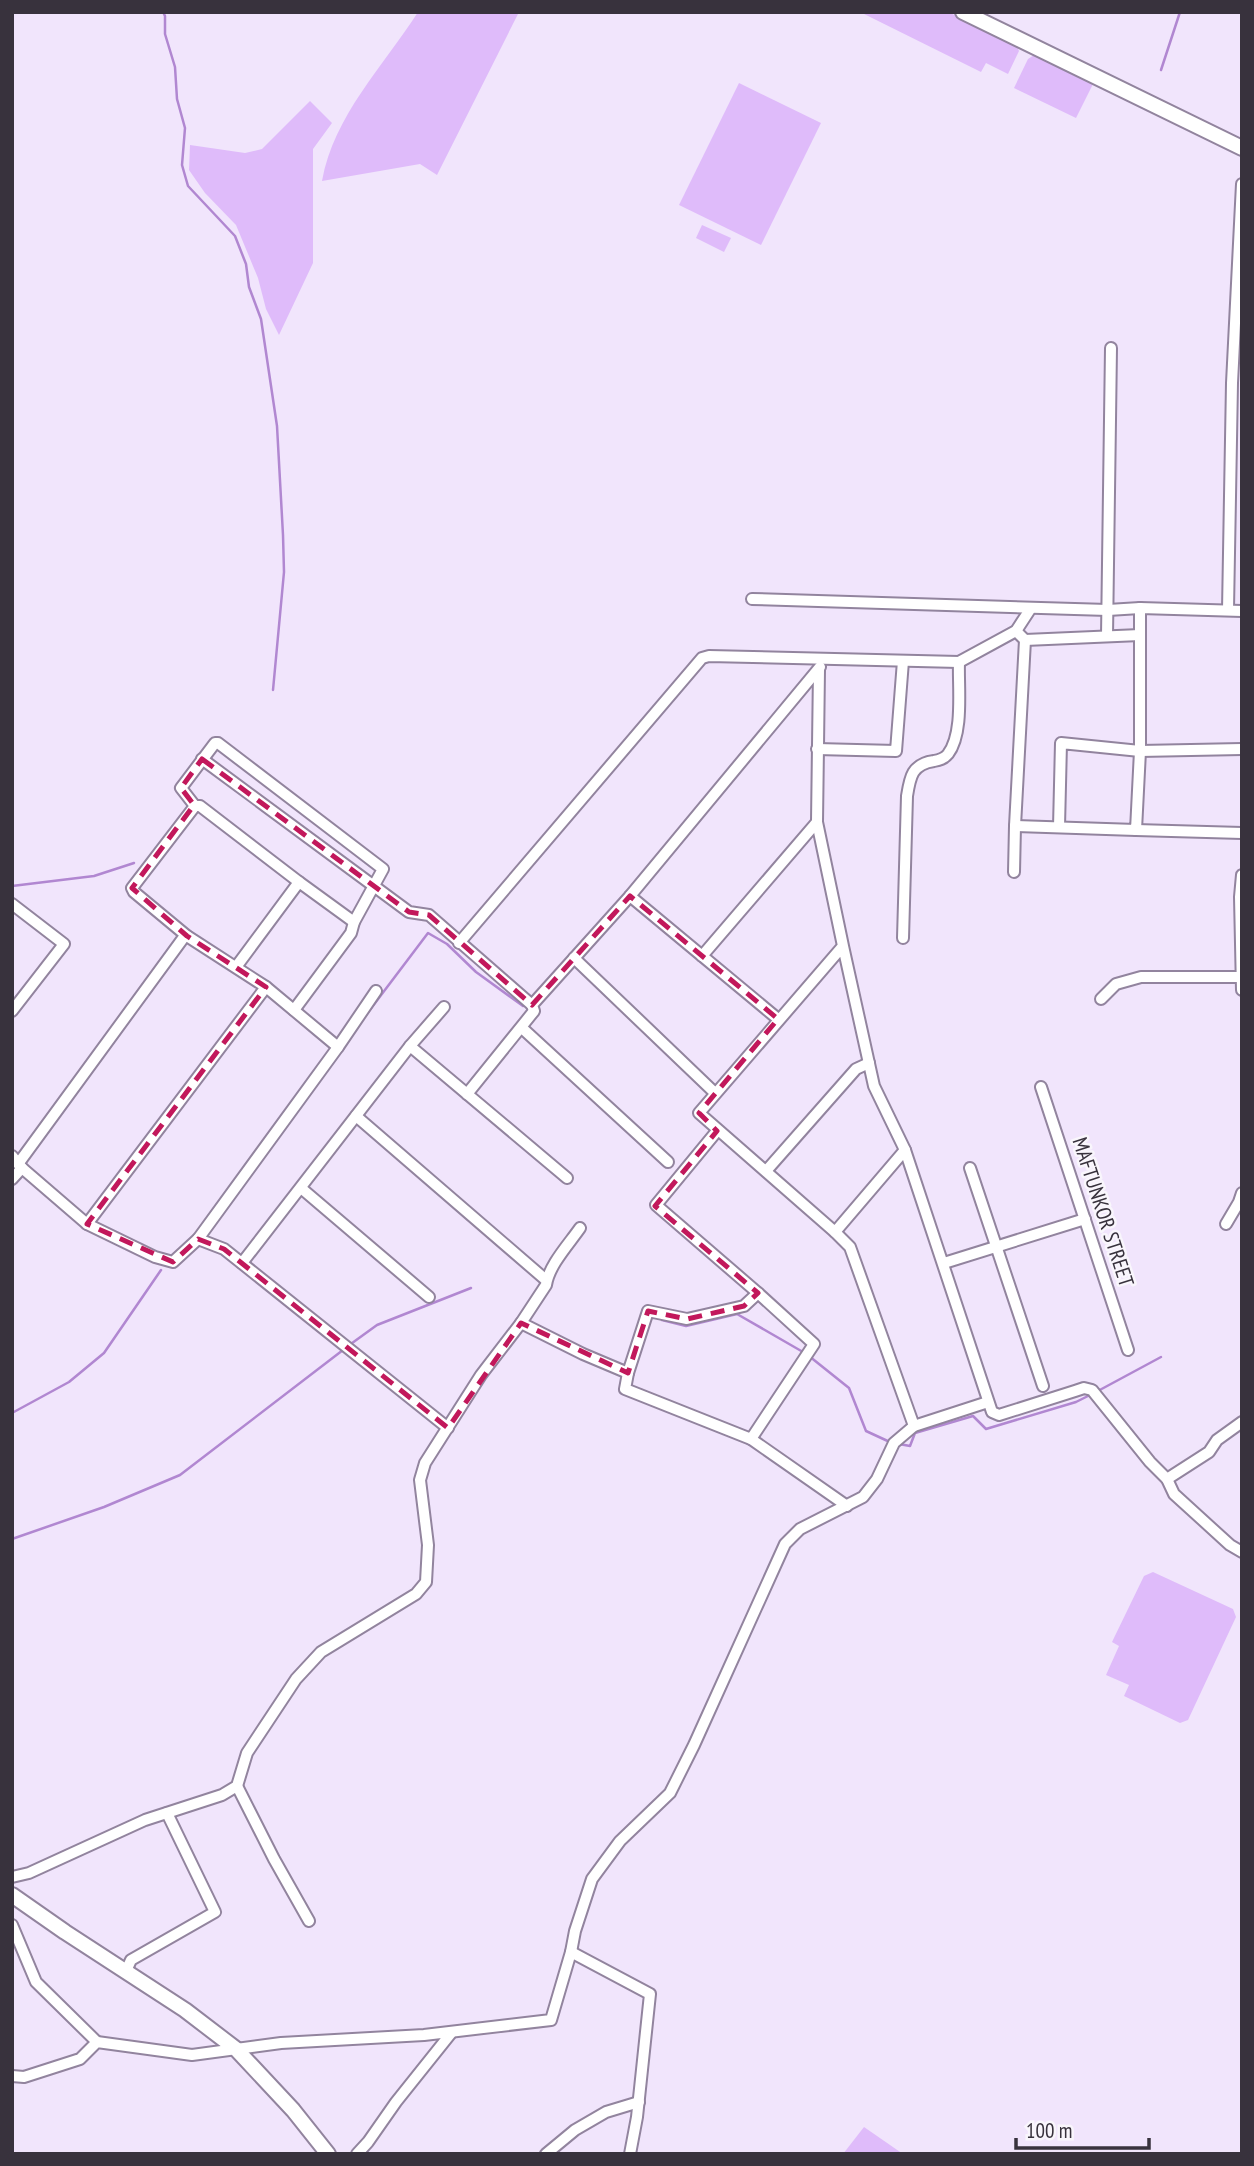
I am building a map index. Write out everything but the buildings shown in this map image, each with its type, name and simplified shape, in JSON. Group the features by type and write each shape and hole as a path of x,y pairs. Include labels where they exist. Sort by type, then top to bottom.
{"main road":[{"path":"962,12 1242,148"},
{"path":"12,1895 185,2010 236,2049 293,2110 328,2154"}],"street":[{"path":"1228,610 1232,383 1242,184"},
{"path":"1107,636 1111,348"},
{"path":"752,599 1108,610 1140,608 1242,611"},
{"path":"459,943 697,662 709,656 959,662 1016,631 1031,608"},
{"path":"1136,830 1140,751 1140,608"},
{"path":"1016,631 1025,640 1140,635"},
{"path":"1014,873 1014,826 1025,640"},
{"path":"821,657 817,822 874,1086 905,1150 992,1412 999,1415 1084,1388 1092,1390 1167,1479 1174,1494 1242,1552"},
{"path":"817,749 896,751 903,661"},
{"path":"903,938 907,796 910,776 916,767 925,762 942,760 956,737 959,662"},
{"path":"532,1005 630,896 819,670"},
{"path":"293,1010 351,933 354,922 383,869 220,744 215,743 181,788 195,806 200,806 354,922"},
{"path":"1059,827 1061,743 1140,751 1242,749"},
{"path":"202,758 374,888 409,912 429,915 532,1005 534,1011 522,1028 467,1094"},
{"path":"195,806 132,888 134,892 187,936 266,987 338,1047"},
{"path":"702,956 817,822"},
{"path":"1014,826 1242,833"},
{"path":"1242,875 1242,990"},
{"path":"236,968 299,882"},
{"path":"630,896 778,1019"},
{"path":"12,904 64,944 12,1011"},
{"path":"12,1179 17,1163 187,936"},
{"path":"844,946 778,1019 699,1114 850,1247 914,1426"},
{"path":"574,958 715,1093"},
{"path":"1101,999 1116,984 1140,977 1240,977"},
{"path":"87,1224 266,987"},
{"path":"17,1163 87,1224 155,1257 173,1262 198,1239 376,991"},
{"path":"242,1263 410,1046 444,1007"},
{"path":"522,1028 668,1162"},
{"path":"410,1046 567,1178"},
{"path":"766,1171 856,1069 869,1063"},
{"name":"MAFTUNKOR STREET","path":"1041,1087 1128,1350"},
{"path":"356,1116 546,1280"},
{"path":"716,1131 656,1205 814,1344 751,1439"},
{"path":"835,1232 905,1150"},
{"path":"970,1168 1043,1386"},
{"path":"301,1188 429,1297"},
{"path":"1226,1224 1242,1193"},
{"path":"944,1263 1085,1219"},
{"path":"12,1877 29,1873 145,1820 222,1795 237,1786 247,1753 296,1679 321,1652 416,1594 426,1582 428,1545 420,1480 425,1463 481,1375 521,1323 580,1228"},
{"path":"198,1239 224,1249 448,1428"},
{"path":"758,1293 744,1306 687,1319 648,1311 625,1389 751,1439 847,1506"},
{"path":"521,1323 628,1373"},
{"path":"12,1925 36,1982 97,2042 192,2055 281,2043 452,2032 551,2020 592,1879 620,1841 670,1793 785,1544 800,1529 863,1497 877,1479 894,1443 914,1426 988,1402"},
{"path":"1167,1479 1209,1452 1217,1440 1242,1422"},
{"path":"237,1786 309,1921"},
{"path":"126,1971 131,1960 215,1912 167,1813"},
{"path":"571,1952 650,1994 639,2102 630,2154"},
{"path":"357,2154 452,2032"},
{"path":"12,2076 24,2077 80,2059 97,2042"},
{"path":"546,2154 575,2130 606,2112 639,2102"}],"highlighted area":[{"path":"202,759 409,912 429,915 532,1005 630,896 778,1019 699,1113 717,1131 655,1206 758,1293 744,1306 687,1319 648,1311 628,1373 521,1323 448,1428 224,1249 198,1239 173,1262 87,1224 266,987 187,936 132,888 194,805 181,788"}],"shaded area":[{"path":"418,12 519,12 437,175 420,164 322,181 328,157 348,113"},
{"path":"860,12 948,12 1016,44 1019,51 1008,74 986,63 981,72"},
{"path":"1034,55 1094,82 1076,118 1014,88 1028,59"},
{"path":"739,83 821,123 761,245 679,205"},
{"path":"310,101 332,123 313,149 313,263 279,335 266,309 258,278 236,225 205,193 189,170 190,145 245,153 262,149"},
{"path":"702,225 731,238 724,252 696,238"},
{"path":"1153,1572 1233,1609 1236,1617 1188,1720 1180,1723 1124,1696 1129,1685 1106,1675 1119,1646 1112,1642 1144,1576"},
{"path":"864,2127 903,2154 843,2154"}],"waterway":[{"path":"163,12 165,34 175,67 177,99 185,128 182,165 188,186 235,236 246,264 249,287 261,319 277,426 283,535 284,572 273,690"},
{"path":"1161,70 1180,12"},
{"path":"12,886 94,876 134,863"},
{"path":"366,1015 428,933 447,944 476,972 523,1006"},
{"path":"12,1413 69,1382 104,1353 161,1270"},
{"path":"348,1346 377,1325 471,1288"},
{"path":"662,1320 686,1326 737,1314 803,1352"},
{"path":"12,1539 104,1507 180,1475 343,1350"},
{"path":"809,1356 849,1388 866,1431 892,1443"},
{"path":"1096,1392 1161,1357"},
{"path":"899,1444 910,1446 915,1433 973,1416 986,1429 1076,1402 1090,1395"}]}
